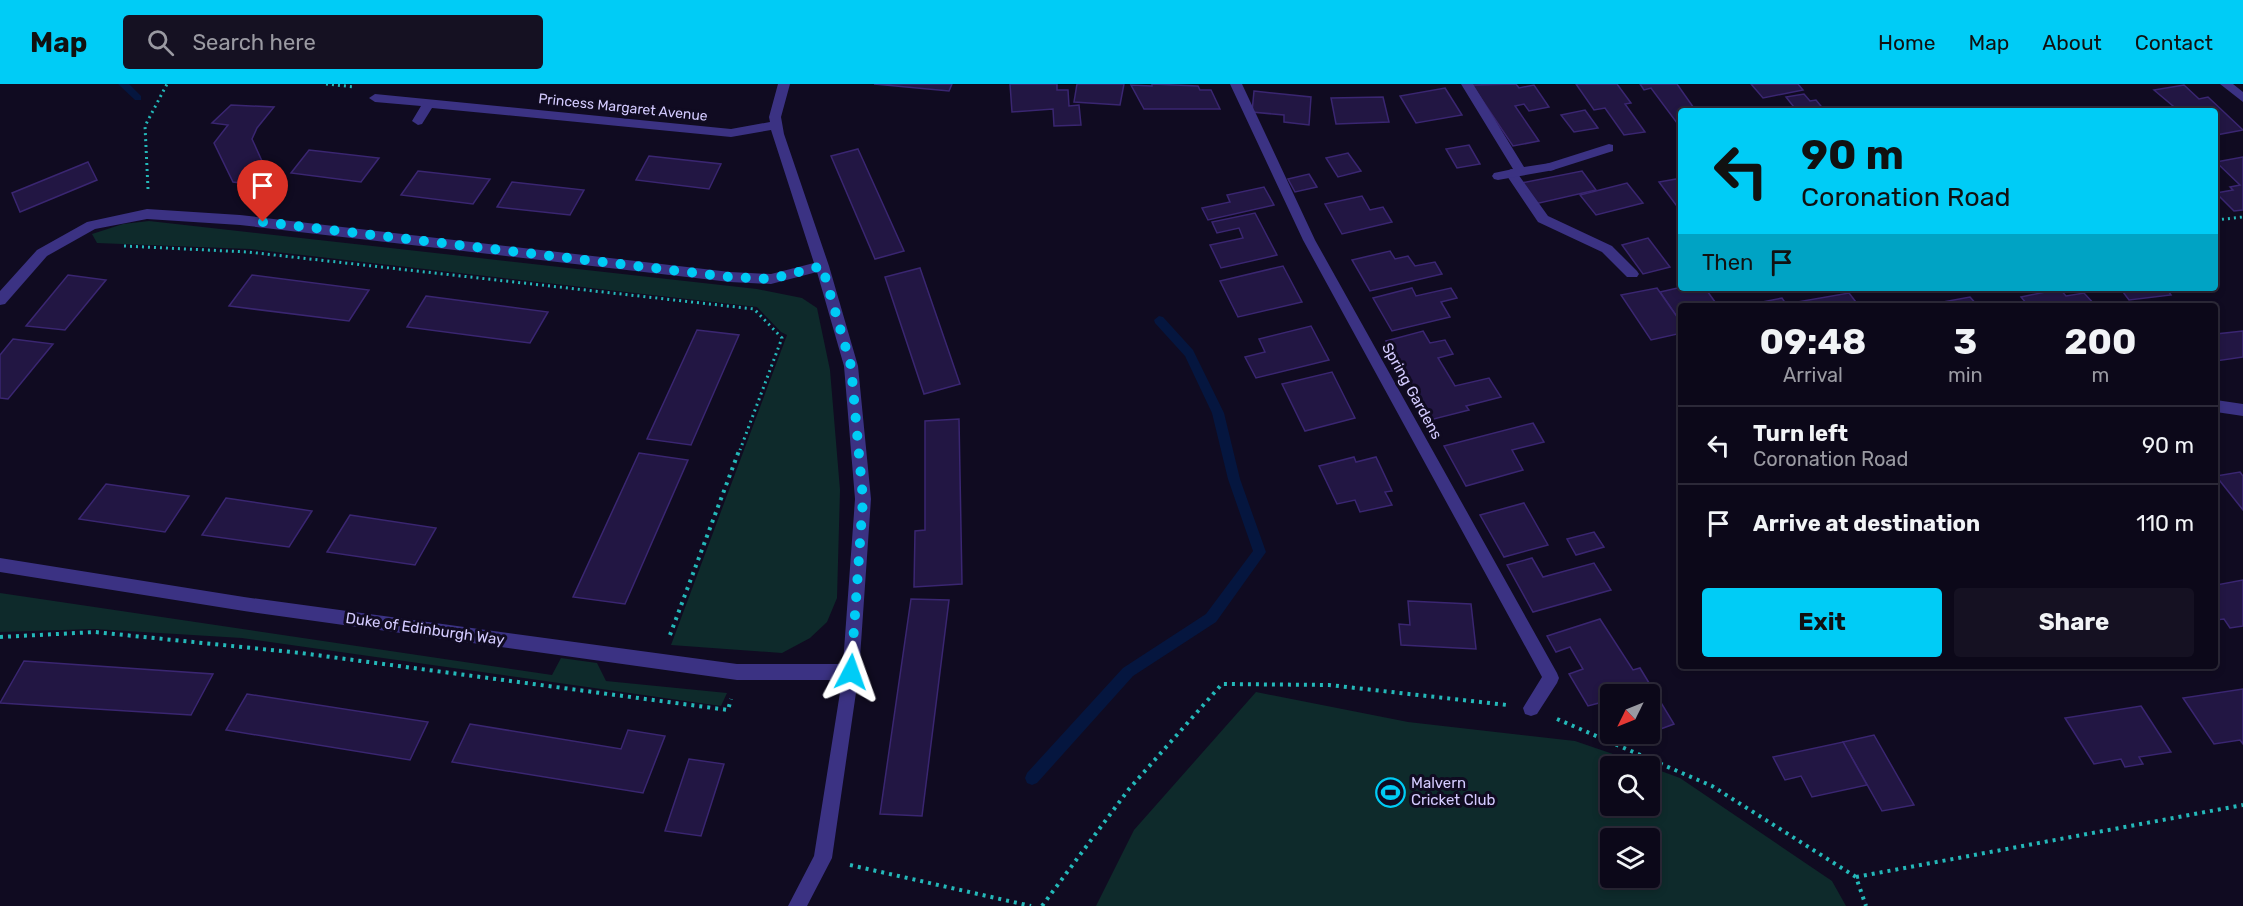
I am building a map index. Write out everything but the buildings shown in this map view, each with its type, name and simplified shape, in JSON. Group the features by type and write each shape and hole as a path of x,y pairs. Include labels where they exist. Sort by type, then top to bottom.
{"street":[{"path":"784,84 775,117 786,162 822,266 851,366 863,499 851,672 823,858 796,906"},
{"name":"Spring Gardens","path":"1236,84 1309,240 1551,678 1531,708"},
{"path":"1467,84 1543,219 1607,249 1632,274"},
{"path":"2226,84 2243,98"},
{"name":"Princess Margaret Avenue","path":"375,98 731,133 777,125"},
{"path":"418,121 429,103"},
{"path":"1498,176 1550,167 1609,148"},
{"path":"0,300 42,253 92,225 147,214 240,220 730,277 771,279 822,266"},
{"path":"2218,406 2243,410"},
{"name":"Duke of Edinburgh Way","path":"0,565 244,604 737,672 851,672"}],"path":[{"path":"147,214 149,199 145,126 167,84"},
{"path":"2218,220 2243,217"},
{"path":"121,246 248,252 754,309 782,338 660,662"},
{"path":"0,637 95,632 266,650 728,710 737,672"},
{"path":"1042,906 1129,789 1222,684 1251,682 1378,689 1531,708 1712,786 1856,877 1866,906"},
{"path":"1856,877 2243,806"},
{"path":"823,858 1031,906"}],"green space":[{"path":"149,221 757,289 802,298 817,308 830,370 840,490 837,598 827,622 810,638 782,653 671,645 787,335 781,332 757,307 250,249 97,243 92,234 123,224"},
{"path":"0,593 552,675 561,658 597,663 606,681 727,693 721,706 242,638 94,629 0,632"},
{"name":"Malvern Cricket Club","path":"1256,692 1408,722 1575,741 1619,756 1600,756 1600,816 1660,816 1660,771 1680,778 1832,881 1846,906 1096,906 1134,830"}],"waterway":[{"path":"123,84 138,98"},
{"path":"1032,778 1128,672 1211,618 1260,552 1234,479 1218,413 1189,353 1159,320"}],"place":[{"name":"Malvern Cricket Club","path":"1390,792"}],"route":[{"path":"263,222 730,277 771,279 799,270 822,266 851,366 863,499 851,672"}]}
